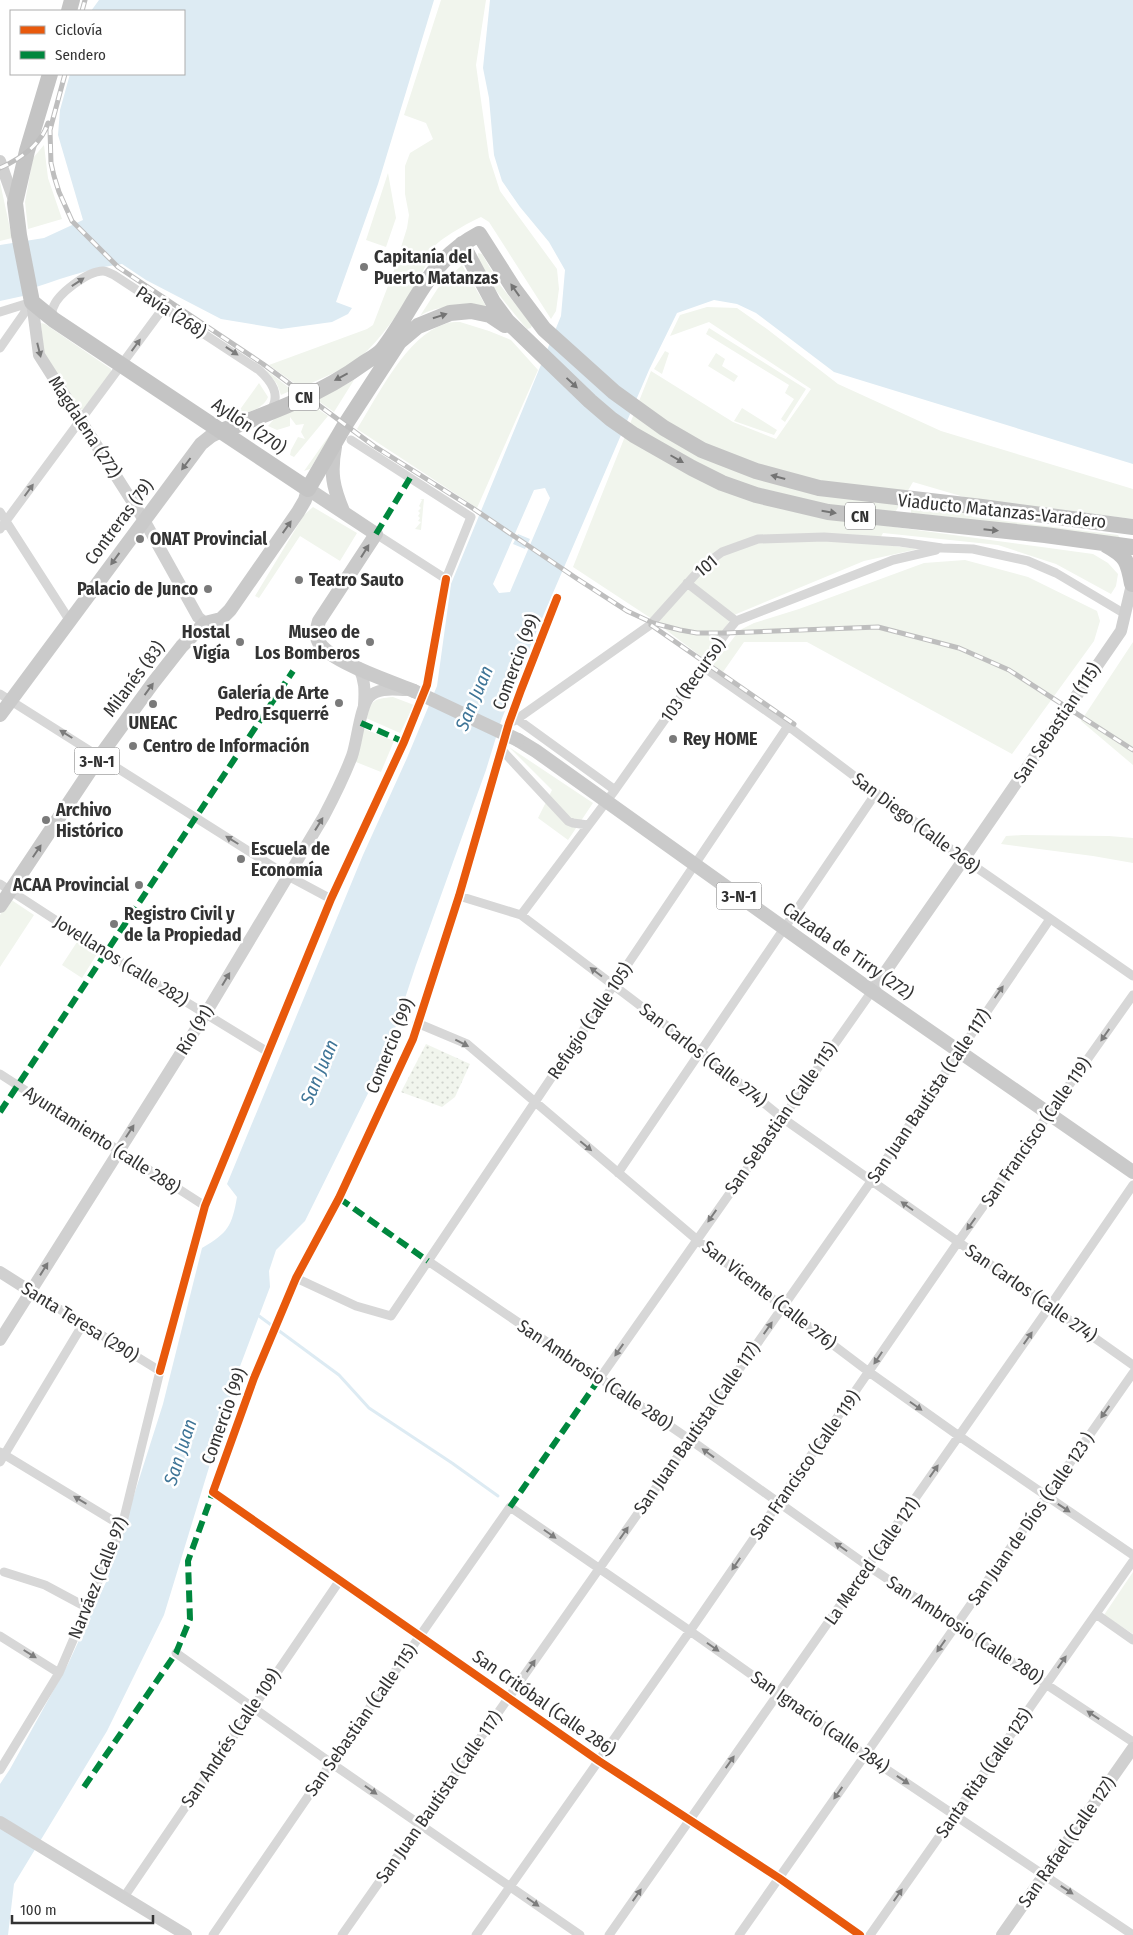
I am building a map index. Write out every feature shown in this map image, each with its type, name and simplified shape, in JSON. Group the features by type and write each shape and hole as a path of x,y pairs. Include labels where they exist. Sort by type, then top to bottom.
{"highway":[{"path":"31,300 15,203 27,151 50,75"},
{"name":"Viaducto Matanzas-Varadero","path":"1133,527 982,506 819,488 756,471 702,450 642,413 614,392 544,329 514,289 481,239 464,249 493,302 507,320 590,401 634,435 722,483 756,495 828,512 1133,547"},
{"name":"CN","path":"308,489 343,441 434,286 464,249"},
{"name":"CN","path":"221,431 305,396 356,369 382,351 426,281 443,260 464,249"},
{"name":"Ayllón (270)","path":"31,300 54,320 308,489"},
{"name":"CN","path":"400,342 418,326 433,319 450,313 471,311 490,315 513,330 536,350"},
{"path":"1101,542 1122,554 1129,565 1133,582"}],"main road":[{"name":"Contreras (79)","path":"0,714 5,697 70,620 201,444 210,436 221,431"},
{"path":"343,441 332,462 332,482 344,511"},
{"name":"Ayllón (270)","path":"308,489 344,511 376,534"},
{"name":"Milanés (83)","path":"0,906 5,888 159,675 182,646 205,622 221,619 230,610 298,512 305,500 308,489"},
{"name":"3-N-1","path":"376,534 320,621 316,632 320,645 329,653 414,691"},
{"name":"Calzada de Tirry (272)","path":"414,691 518,740 536,751 872,991 1133,1172"}],"street":[{"path":"1,164 15,203"},
{"name":"Pavía (268)","path":"54,320 53,305 66,290 89,275 104,271 114,275 259,370 274,388 276,399 274,406 268,413"},
{"path":"0,312 31,300"},
{"path":"0,348 31,300"},
{"name":"Magdalena (272)","path":"31,300 39,355 144,520 198,617 205,622"},
{"path":"0,529 164,307"},
{"name":"Ayllón (270)","path":"343,441 471,517 446,579 376,534"},
{"path":"0,512 70,620"},
{"name":"101","path":"513,721 650,625 702,566 722,552 758,539 824,537 900,542 942,548"},
{"path":"942,548 973,549 1028,561 1056,573 1129,616"},
{"name":"103 (Recurso)","path":"521,915 616,790 702,666 736,621 893,560 942,548"},
{"name":"San Sebastian (115)","path":"964,859 1121,631 1129,616 1133,582"},
{"path":"687,583 736,621"},
{"name":"Comercio (99)","path":"213,1492 254,1378 296,1278 339,1198 413,1039 459,896 501,749 513,721 520,690 557,598"},
{"name":"San Diego (Calle 268)","path":"702,666 788,726 964,859 1133,976"},
{"name":"Río (91)","path":"0,1340 206,1013 335,794 355,746 364,708 365,685 359,668"},
{"path":"364,708 369,698 381,690 414,691"},
{"path":"5,697 288,876 331,900"},
{"path":"513,721 616,790"},
{"name":"Refugio (Calle 105)","path":"296,1278 356,1306 391,1316 788,726"},
{"path":"501,749 568,820 573,823 588,825"},
{"path":"618,1173 876,793"},
{"name":"San Sebastian (Calle 115)","path":"600,1378 696,1238 964,859"},
{"name":"Jovellanos (calle 282)","path":"5,888 268,1052"},
{"name":"San Carlos (Calle 274)","path":"459,896 521,915 700,1051 781,1117 1133,1365"},
{"name":"San Juan Bautista (Calle 117)","path":"342,1935 872,1180 958,1051 1050,919"},
{"name":"San Francisco (Calle 119)","path":"476,1935 690,1631 958,1242 1133,995"},
{"name":"San Vicente (Calle 276)","path":"417,1023 467,1044 618,1173 782,1307 959,1436 1133,1555"},
{"name":"Ayuntamiento (calle 288)","path":"0,1074 205,1206"},
{"name":"La Merced (Calle 121)","path":"609,1935 1133,1185"},
{"name":"San Ambrosio (Calle 280)","path":"428,1261 689,1439 868,1566 1133,1742"},
{"name":"Santa Teresa (290)","path":"0,1272 160,1371"},
{"path":"82,1324 2,1456 122,1526"},
{"name":"Narváez (Calle 97)","path":"0,1770 60,1673 86,1607 122,1526 160,1371"},
{"name":"San Juan de Díos (Calle 123 )","path":"739,1935 1133,1372"},
{"name":"San Critóbal (Calle 286)","path":"213,1492 599,1760 779,1878 860,1935"},
{"name":"San Sebastian (Calle 115)","path":"213,1935 510,1507"},
{"name":"San Ignacio (calle 284)","path":"510,1507 779,1693 865,1755 1133,1935"},
{"name":"Santa Rita (Calle 125)","path":"870,1935 1133,1561"},
{"path":"4,1572 46,1585 86,1607"},
{"name":"San Andrés (Calle 109)","path":"124,1897 340,1580"},
{"path":"1096,1614 1133,1640"},
{"path":"0,1636 60,1673"},
{"path":"176,1652 331,1763 580,1935"},
{"name":"San Rafael (Calle 127)","path":"1002,1935 1133,1748"},
{"path":"0,1822 186,1935"}],"shaded area":[{"path":"441,0 486,0 476,65 489,157 500,191 557,269 559,289 556,311 551,319 489,222 481,217 463,226 433,248 425,267 405,302 384,333 367,351 353,362 301,388 269,365 367,329 373,325 393,273 407,228 409,215 405,194 405,166 410,153 433,139 426,123 404,115"},
{"path":"44,145 48,178 62,219 28,229 25,202 33,158"},
{"path":"388,173 396,218 386,247 366,240"},
{"path":"0,182 12,238 0,241"},
{"path":"478,253 482,254 500,285 532,325 531,328 527,329 490,282"},
{"path":"462,265 487,308 443,308 435,309 420,316 438,288"},
{"path":"707,307 737,308 838,384 941,431 1133,489 1133,519 971,499 913,482 887,526 1093,554 1108,563 1118,574 1116,586 1111,594 1056,564 998,545 883,533 877,544 918,549 864,561 734,615 703,658 649,617 573,567 651,371 733,422 776,439 811,389 709,322 670,336 680,315"},
{"path":"460,322 511,340 538,370 477,508 357,429 394,369 418,341 431,331 445,324"},
{"path":"41,323 111,369 111,374 83,409 79,410 44,353"},
{"path":"709,328 806,389 785,422 781,419 794,399 785,393 789,385 706,334"},
{"path":"665,351 669,353 662,374 654,369"},
{"path":"716,353 725,359 722,366 738,376 734,382 708,366"},
{"path":"266,370 292,390 281,395 277,384"},
{"path":"354,380 334,412 317,400"},
{"path":"259,383 268,397 266,401 255,410 236,415"},
{"path":"309,403 328,416 294,457 290,455 291,450 298,437 305,439 301,432 304,424 296,425 290,417 290,426 277,430 268,426 275,418"},
{"path":"742,408 777,430 774,435 734,421"},
{"path":"338,423 310,469 304,471"},
{"path":"420,499 424,499 421,530 415,529 421,522 418,521 420,513 418,511 421,508 419,506 422,500"},
{"path":"313,507 357,533 340,561 300,536 259,598 255,596 304,515"},
{"path":"911,508 964,512 973,517 1118,535 1120,538 911,513"},
{"path":"965,560 1028,577 1097,611 1100,621 1094,641 1012,754 807,642 744,642 723,672 713,665 735,636 742,629 754,623 799,609 924,563"},
{"path":"1133,642 1133,765 1081,721"},
{"path":"393,697 414,705 400,733 366,718 370,707 375,701"},
{"path":"362,728 394,741 381,772 351,760"},
{"path":"509,747 593,803 568,840 538,818 552,790"},
{"path":"1006,836 1133,838 1133,863 1001,844"},
{"path":"10,899 34,915 0,967 0,915"},
{"path":"77,942 97,954 82,978 62,965"},
{"path":"426,1044 470,1064 455,1097 442,1107 401,1092"},
{"path":"1133,1572 1133,1634 1104,1615"}],"water":[{"path":"99,0 434,0 378,184 336,302 352,308 348,314 332,322 281,329 221,319 146,280 122,264 72,275 23,291 23,296 0,301 0,245 44,238 83,220 58,135 60,110 70,75 185,75 185,10 92,10"},
{"name":"San Juan","path":"490,0 1133,0 1133,464 834,372 756,313 737,304 714,300 677,313 649,370 534,637 501,721 486,770 416,965 385,1059 305,1221 276,1250 269,1271 270,1287 239,1369 164,1615 107,1731 14,1884 8,1935 0,1935 0,1784 68,1664 107,1580 163,1404 202,1248 218,1238 231,1222 237,1197 227,1184 363,855 437,686 451,584 561,316 565,270 549,242 520,207 502,181 494,155 489,98 483,68"}],"pier":[{"path":"545,488 550,498 510,592 499,593 493,584 534,490","holes":["518,534 530,539 525,549 513,544"]}],"waterway":[{"path":"259,1316 339,1375 369,1408 498,1496"}],"railway":[{"path":"82,10 85,0"},
{"path":"65,75 50,130 51,163 54,176 72,221 118,267 263,364 374,446 471,507 627,611 653,623 697,633 878,627 959,648 1009,670 1133,750"},
{"path":"0,168 15,160 35,145 48,123"},
{"path":"651,625 794,724"}],"marked path":[{"path":"376,534 410,478"},
{"path":"0,1112 293,671"},
{"path":"361,723 404,742"},
{"path":"339,1198 428,1261"},
{"path":"510,1507 600,1378"},
{"path":"84,1787 176,1653 190,1619 188,1561 213,1492"}],"cycle path":[{"path":"160,1371 205,1206 331,899 404,742 427,685 446,579"},
{"path":"557,598 509,723 459,896 413,1039 339,1198 296,1278 254,1378 213,1492 599,1761 779,1878 860,1935"}],"place":[{"name":"Capitanía del Puerto Matanzas","path":"364,267"},
{"name":"ONAT Provincial","path":"140,539"},
{"name":"Teatro Sauto","path":"299,580"},
{"name":"Palacio de Junco","path":"208,589"},
{"name":"Hostal Vigía","path":"240,642"},
{"name":"Museo de Los Bomberos","path":"370,642"},
{"name":"Galería de Arte Pedro Esquerré","path":"339,703"},
{"name":"UNEAC","path":"153,704"},
{"name":"Rey HOME","path":"673,739"},
{"name":"Centro de Información","path":"133,746"},
{"name":"Archivo Histórico","path":"46,820"},
{"name":"Escuela de Economía","path":"241,859"},
{"name":"ACAA Provincial","path":"139,885"},
{"name":"Registro Civil y de la Propiedad","path":"114,924"}]}
